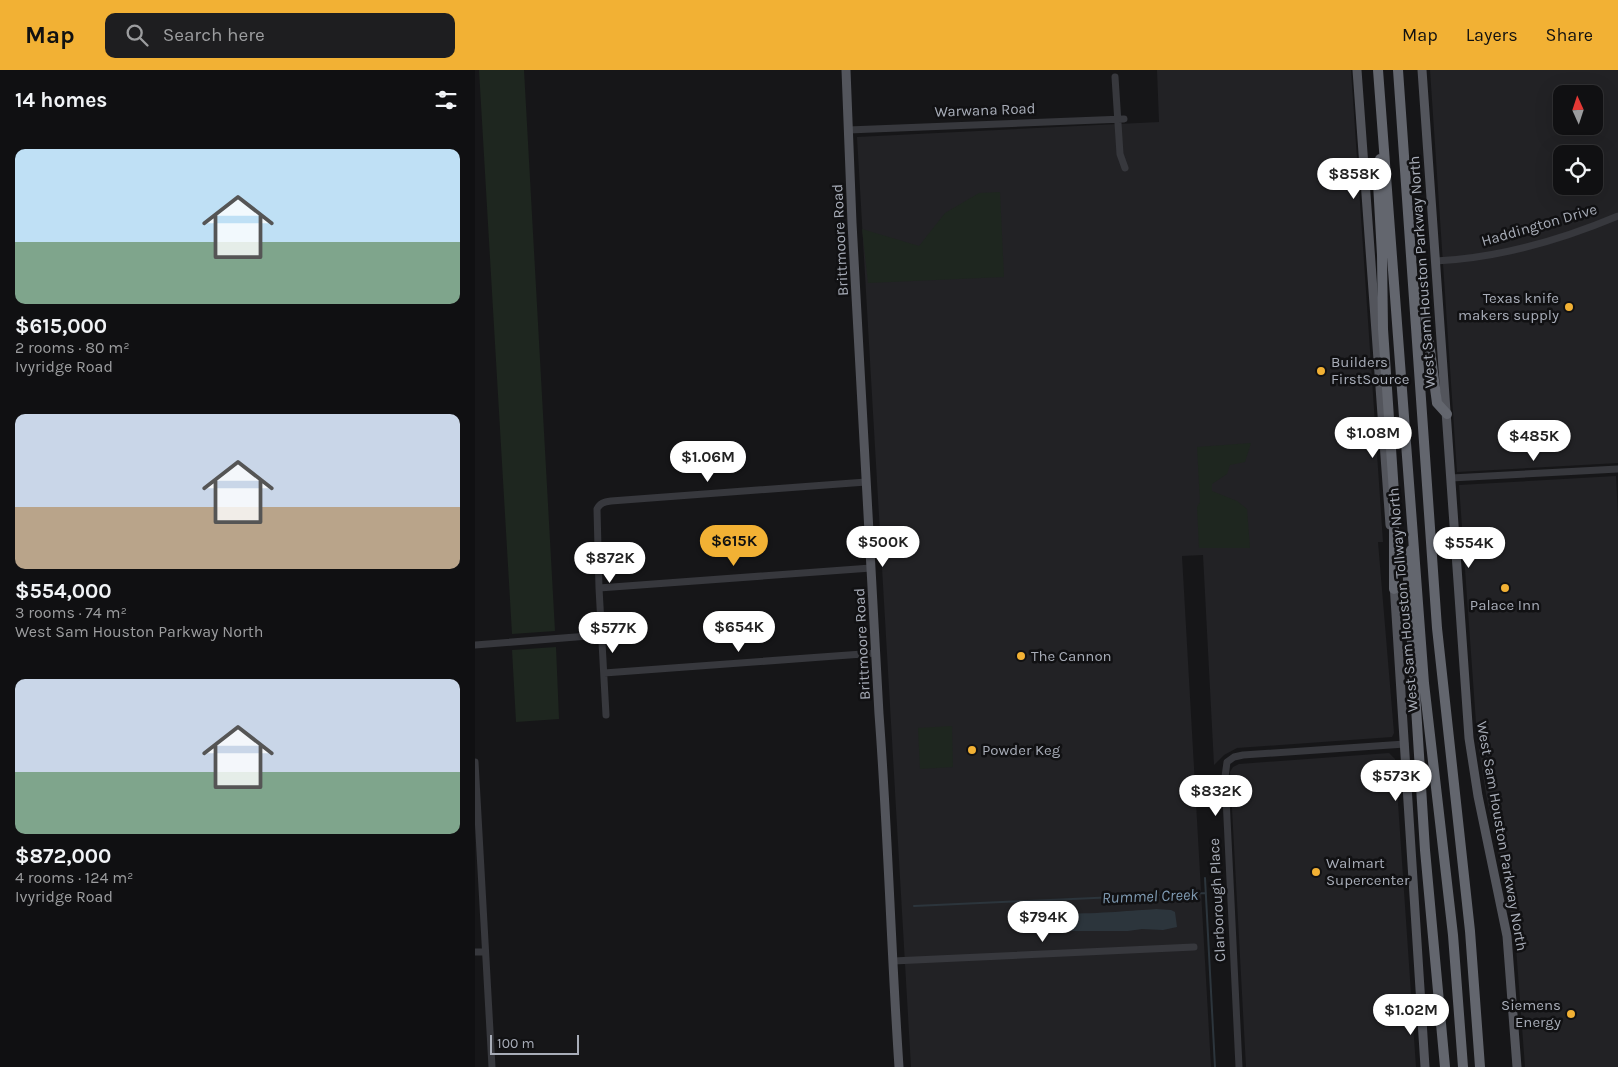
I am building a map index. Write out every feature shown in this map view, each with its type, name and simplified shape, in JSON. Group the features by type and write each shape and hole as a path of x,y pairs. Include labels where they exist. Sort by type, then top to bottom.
{"highway":[{"name":"West Sam Houston Tollway North","path":"1378,70 1424,682 1453,935 1463,1067"},
{"name":"West Sam Houston Tollway North","path":"1398,70 1439,650 1469,926 1480,1063"},
{"path":"1382,123 1378,183 1382,255 1383,329 1394,493 1394,589"},
{"path":"1413,285 1423,297 1437,403 1447,414"},
{"path":"1413,542 1407,564 1425,850 1445,1067"}],"main road":[{"name":"Brittmoore Road","path":"846,70 866,482 885,786 899,1067"},
{"path":"1357,70 1405,744 1425,1067"},
{"name":"West Sam Houston Parkway North","path":"1422,70 1469,738 1478,796 1507,936 1517,1067"},
{"path":"1509,1067 1516,1054"},
{"path":"1516,1054 1522,1067"},
{"path":"1424,1057 1431,1067"}],"street":[{"path":"1115,77 1121,119 1120,154 1125,168"},
{"name":"Warwana Road","path":"848,130 1121,119"},
{"name":"Haddington Drive","path":"1436,261 1489,256 1521,248 1618,216"},
{"path":"1451,478 1618,469"},
{"path":"606,715 601,636 597,509 604,502 866,482"},
{"path":"599,588 871,568"},
{"path":"475,645 601,636"},
{"path":"603,673 876,653"},
{"name":"Clarborough Place","path":"1239,1067 1225,777 1227,762 1234,757 1243,755 1405,744"},
{"path":"475,762 492,1067"},
{"path":"893,961 1194,947"},
{"path":"475,952 485,952"}],"shaded area":[{"path":"479,70 524,70 555,631 512,634"},
{"path":"1157,70 1351,70 1383,542 1378,542 1394,733 1392,737 1237,748 1224,755 1214,765 1203,555 1182,556 1211,1067 911,1067 857,137 1159,122"},
{"path":"1430,70 1618,70 1618,463 1457,472"},
{"path":"1000,192 1004,277 868,283 862,229 919,246 945,213 979,193"},
{"path":"1251,443 1245,462 1230,465 1227,474 1212,484 1212,491 1237,501 1247,509 1250,548 1199,548 1197,507 1200,502 1197,447"},
{"path":"1616,476 1618,516 1618,1067 1525,1067 1515,934 1486,794 1477,737 1459,485"},
{"path":"556,647 559,719 516,722 512,650"},
{"path":"952,726 953,767 920,769 918,728"},
{"path":"1389,753 1395,759 1416,1067 1246,1067 1230,772 1233,767 1239,764"},
{"path":"1156,909 1175,912 1177,927 1163,930 1056,932 1044,912 1045,910 1080,913"}],"waterway":[{"path":"1205,878 1215,1067"},
{"name":"Rummel Creek","path":"914,906 1206,893"}],"place":[{"name":"Texas knife makers supply","path":"1569,307"},
{"name":"Builders FirstSource","path":"1321,371"},
{"name":"Palace Inn","path":"1505,588"},
{"name":"The Cannon","path":"1021,656"},
{"name":"Powder Keg","path":"972,750"},
{"name":"Walmart Supercenter","path":"1316,872"},
{"name":"Siemens Energy","path":"1571,1014"}]}
